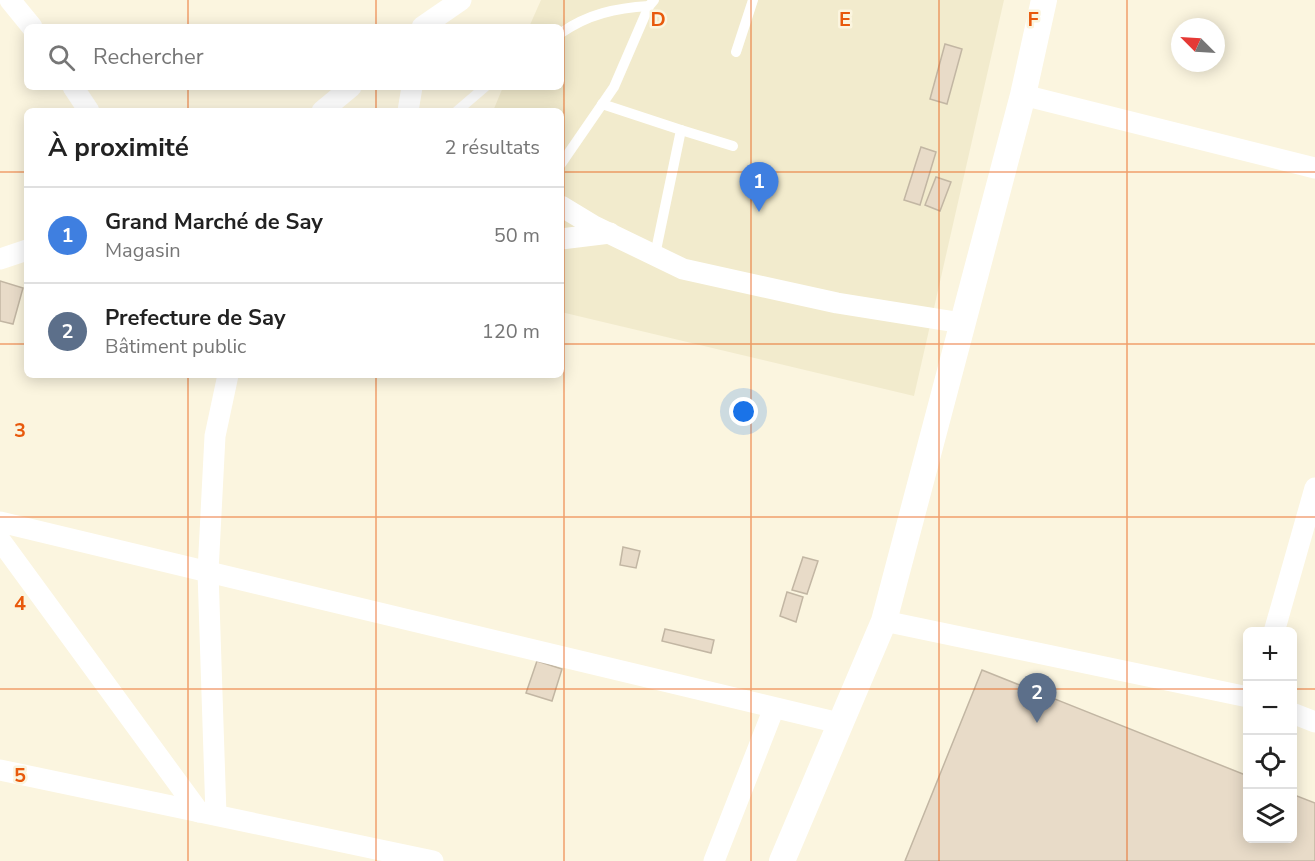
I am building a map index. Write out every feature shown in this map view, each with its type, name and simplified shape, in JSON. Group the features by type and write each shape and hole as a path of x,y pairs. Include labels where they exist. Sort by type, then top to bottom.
{"street":[{"path":"10,0 30,24"},
{"path":"426,24 461,0"},
{"path":"782,861 884,621 1023,95 1044,0"},
{"path":"75,90 87,108"},
{"path":"326,108 347,90"},
{"path":"409,108 412,90"},
{"path":"1023,95 1315,168"},
{"path":"564,208 683,269 826,301 962,323"},
{"path":"564,239 610,233"},
{"path":"0,259 24,251"},
{"path":"207,814 208,572 215,436 227,378"},
{"path":"1275,627 1315,488"},
{"path":"0,522 839,723"},
{"path":"0,540 207,814"},
{"path":"884,621 1243,696"},
{"path":"714,861 774,708"},
{"path":"1297,715 1315,722"},
{"path":"0,770 433,861"}],"lane":[{"path":"736,52 753,0"},
{"path":"564,31 574,24 615,8 651,3"},
{"path":"564,160 614,87 651,3"},
{"path":"460,108 482,90"},
{"path":"602,104 733,146"},
{"path":"655,255 681,130"}],"shaded area":[{"path":"541,0 1004,0 914,396 564,313 564,108 494,108 502,90 564,90 564,24 530,24"}],"building":[{"path":"945,44 962,49 947,104 930,99"},
{"path":"921,147 936,152 920,205 904,200"},
{"path":"936,177 951,182 940,211 925,205"},
{"path":"0,281 23,288 13,324 0,321"},
{"path":"623,547 640,551 636,568 620,565"},
{"path":"803,557 818,561 807,594 792,590"},
{"path":"787,592 803,597 796,622 780,616"},
{"path":"665,629 714,640 711,653 662,641"},
{"path":"537,661 562,669 552,701 526,693"},
{"path":"982,670 1243,774 1243,843 1297,843 1297,796 1315,803 1315,861 905,861"}],"place":[{"name":"Grand Marché de Say","path":"759,212"},
{"name":"Prefecture de Say","path":"1037,723"}]}
